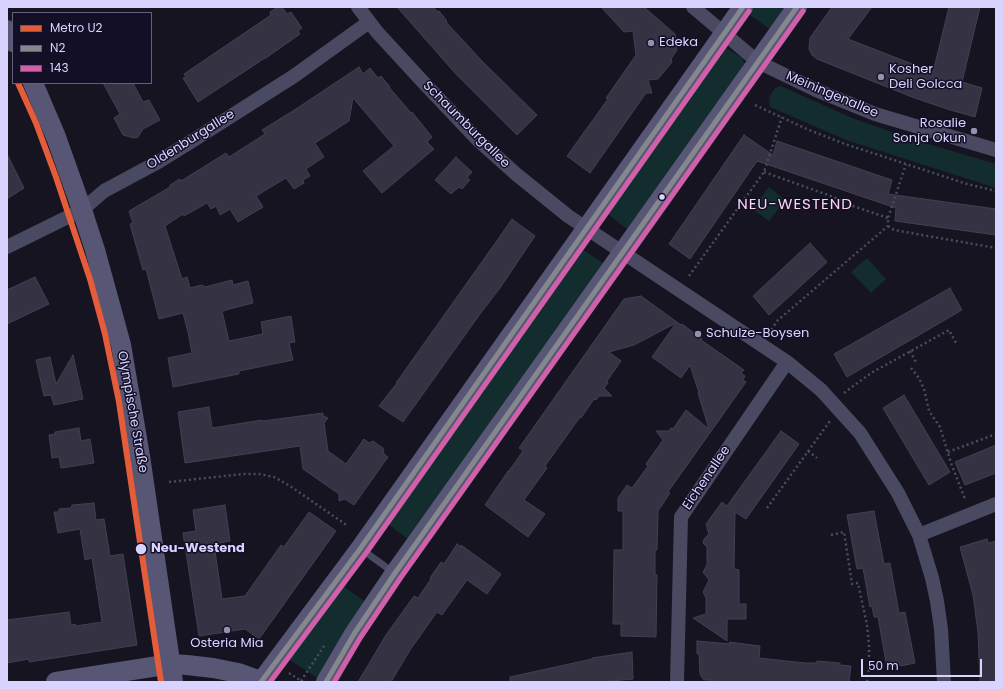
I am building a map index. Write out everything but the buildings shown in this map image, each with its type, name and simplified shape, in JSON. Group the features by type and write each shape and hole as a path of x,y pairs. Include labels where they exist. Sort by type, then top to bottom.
{"main road":[{"path":"56,682 172,673 187,665 238,673 262,682 360,549 743,7"},
{"path":"326,682 354,634 395,573 797,7"},
{"path":"7,30 12,40"},
{"name":"Olympische Straße","path":"33,84 56,137 82,210 95,250 121,345 140,456 172,673"}],"street":[{"name":"Schaumburgallee","path":"358,7 369,22 423,82 483,144 522,179 568,216 786,362 821,390 860,433 898,493 919,535 932,578 937,601 942,635 944,682"},
{"name":"Meiningenallee","path":"697,10 758,62 816,90 875,114 996,150"},
{"name":"Oldenburgallee","path":"7,247 82,210 104,191 158,162 294,76 369,22"},
{"name":"Eichenallee","path":"677,682 681,517 786,362"},
{"path":"919,535 996,504"}],"lane":[{"path":"360,549 395,573"}],"path":[{"path":"755,105 845,144 967,184 996,191"},
{"path":"689,276 764,172 782,117"},
{"path":"770,334 777,321 888,226 888,218 906,164"},
{"path":"764,172 888,218"},
{"path":"888,226 894,230 996,248"},
{"path":"842,394 871,373 949,330 956,343"},
{"path":"910,351 917,364"},
{"path":"911,368 919,378 924,389 929,411 940,427 965,499"},
{"path":"767,508 830,420"},
{"path":"948,452 996,434"},
{"path":"808,451 817,458"},
{"path":"169,482 243,474 259,474 274,477 290,486 348,526"},
{"path":"831,535 844,532 852,584 858,583 867,625 869,644 869,668 867,682"},
{"path":"288,672 304,682"}],"green space":[{"path":"749,7 791,7 774,32 746,12"},
{"path":"726,48 742,58 746,66 631,232 605,212"},
{"path":"781,86 852,118 912,139 996,164 996,188 846,140 770,107 769,100 771,94 775,88"},
{"path":"769,187 785,200 769,221 752,209"},
{"path":"579,247 606,265 410,541 384,521"},
{"path":"867,258 886,279 871,293 851,272"},
{"path":"340,584 367,603 318,678 288,659"}],"metro line":[{"name":"U2","path":"18,84 36,123 56,177 90,279 105,334 119,402 161,682"}],"transit line":[{"name":"N2","path":"261,682 360,549 743,7"},
{"name":"N2","path":"326,682 354,634 395,573 797,7"},
{"name":"143","path":"270,682 366,553 749,11"},
{"name":"143","path":"334,682 360,638 401,577 803,11"}],"place":[{"name":"Edeka","path":"651,43"},
{"name":"Kosher Deli Golcca","path":"881,77"},
{"name":"Rosalie Sonja Okun","path":"974,131"},
{"name":"Schulze-Boysen","path":"698,334"},
{"name":"Neu-Westend","path":"141,549"},
{"name":"Osteria Mia","path":"227,630"}],"district":[{"name":"NEU-WESTEND","path":"795,205"}]}
